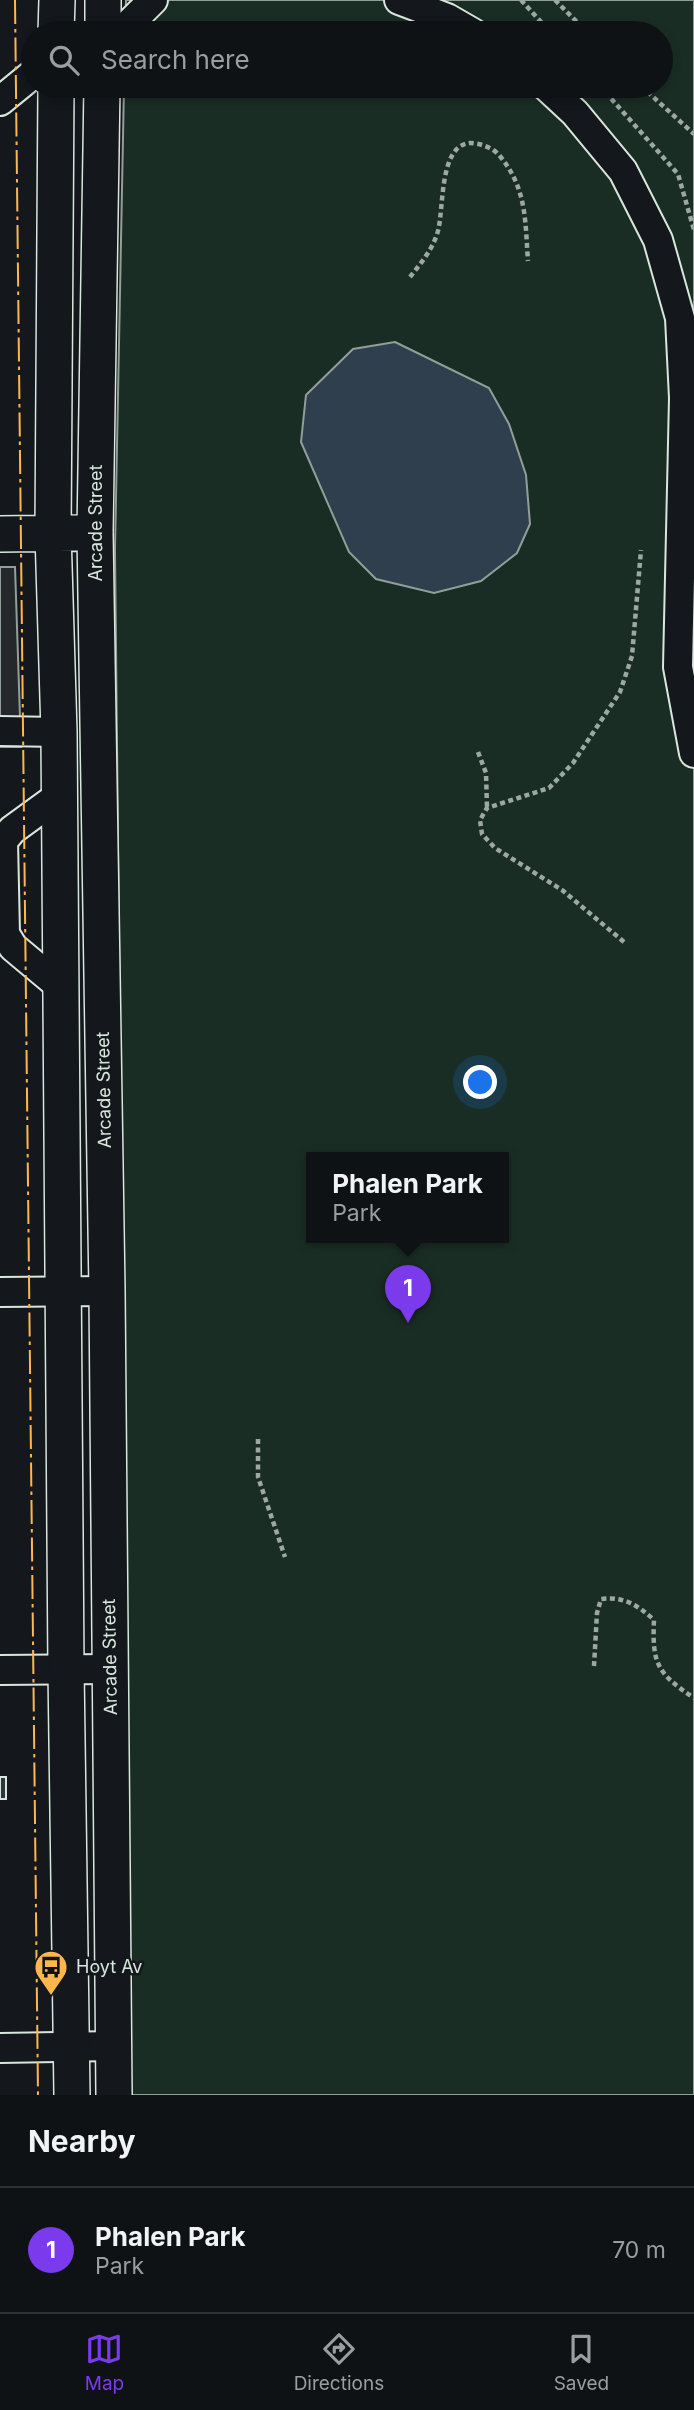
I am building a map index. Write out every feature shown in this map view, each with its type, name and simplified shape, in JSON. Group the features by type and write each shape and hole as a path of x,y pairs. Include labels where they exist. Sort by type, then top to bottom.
{"main road":[{"path":"57,0 57,21"},
{"path":"103,0 103,21"},
{"path":"56,98 53,533 60,795 72,2095"},
{"name":"Arcade Street","path":"102,98 95,533 107,1291 114,2095"},
{"path":"0,534 95,533"}],"street":[{"path":"132,21 153,0"},
{"path":"399,0 452,21"},
{"path":"0,101 21,84"},
{"path":"559,98 575,113 622,171 658,240 680,318 684,398 678,667 694,753"},
{"path":"0,731 59,732"},
{"path":"60,795 12,830 3,841 5,934 13,947 62,988"},
{"path":"0,1292 107,1291"},
{"path":"0,1670 110,1669"},
{"path":"0,2048 114,2046"}],"path":[{"path":"522,0 540,21"},
{"path":"555,0 576,21"},
{"path":"611,98 678,174 694,230"},
{"path":"654,98 694,134"},
{"path":"410,276 428,254 438,232 446,171 452,153 462,144 477,143 497,152 510,171 524,201 527,261"},
{"path":"487,808 549,788 573,762 620,692 632,656 641,550"},
{"path":"478,752 486,772 487,808 480,820 482,834 495,848 562,890 624,942"},
{"path":"258,1439 258,1477 285,1557"},
{"path":"594,1666 597,1613 601,1599 615,1597 640,1606 654,1620 653,1646 657,1664 670,1681 694,1698"}],"green space":[{"path":"126,0 694,0 694,2095 131,2095 115,550 124,98 673,98 673,21 125,21"}],"shaded area":[{"path":"0,567 15,567 21,747 0,747"}],"water":[{"path":"395,342 489,388 509,424 526,475 530,524 517,553 481,581 434,593 376,579 349,552 301,442 306,395 353,349"}],"building":[{"path":"0,1777 6,1777 6,1799 0,1799"}],"power":[{"path":"15,0 38,2095"}],"place":[{"name":"Phalen Park","path":"408,1323"},
{"name":"Hoyt Av","path":"51,1997"}]}
